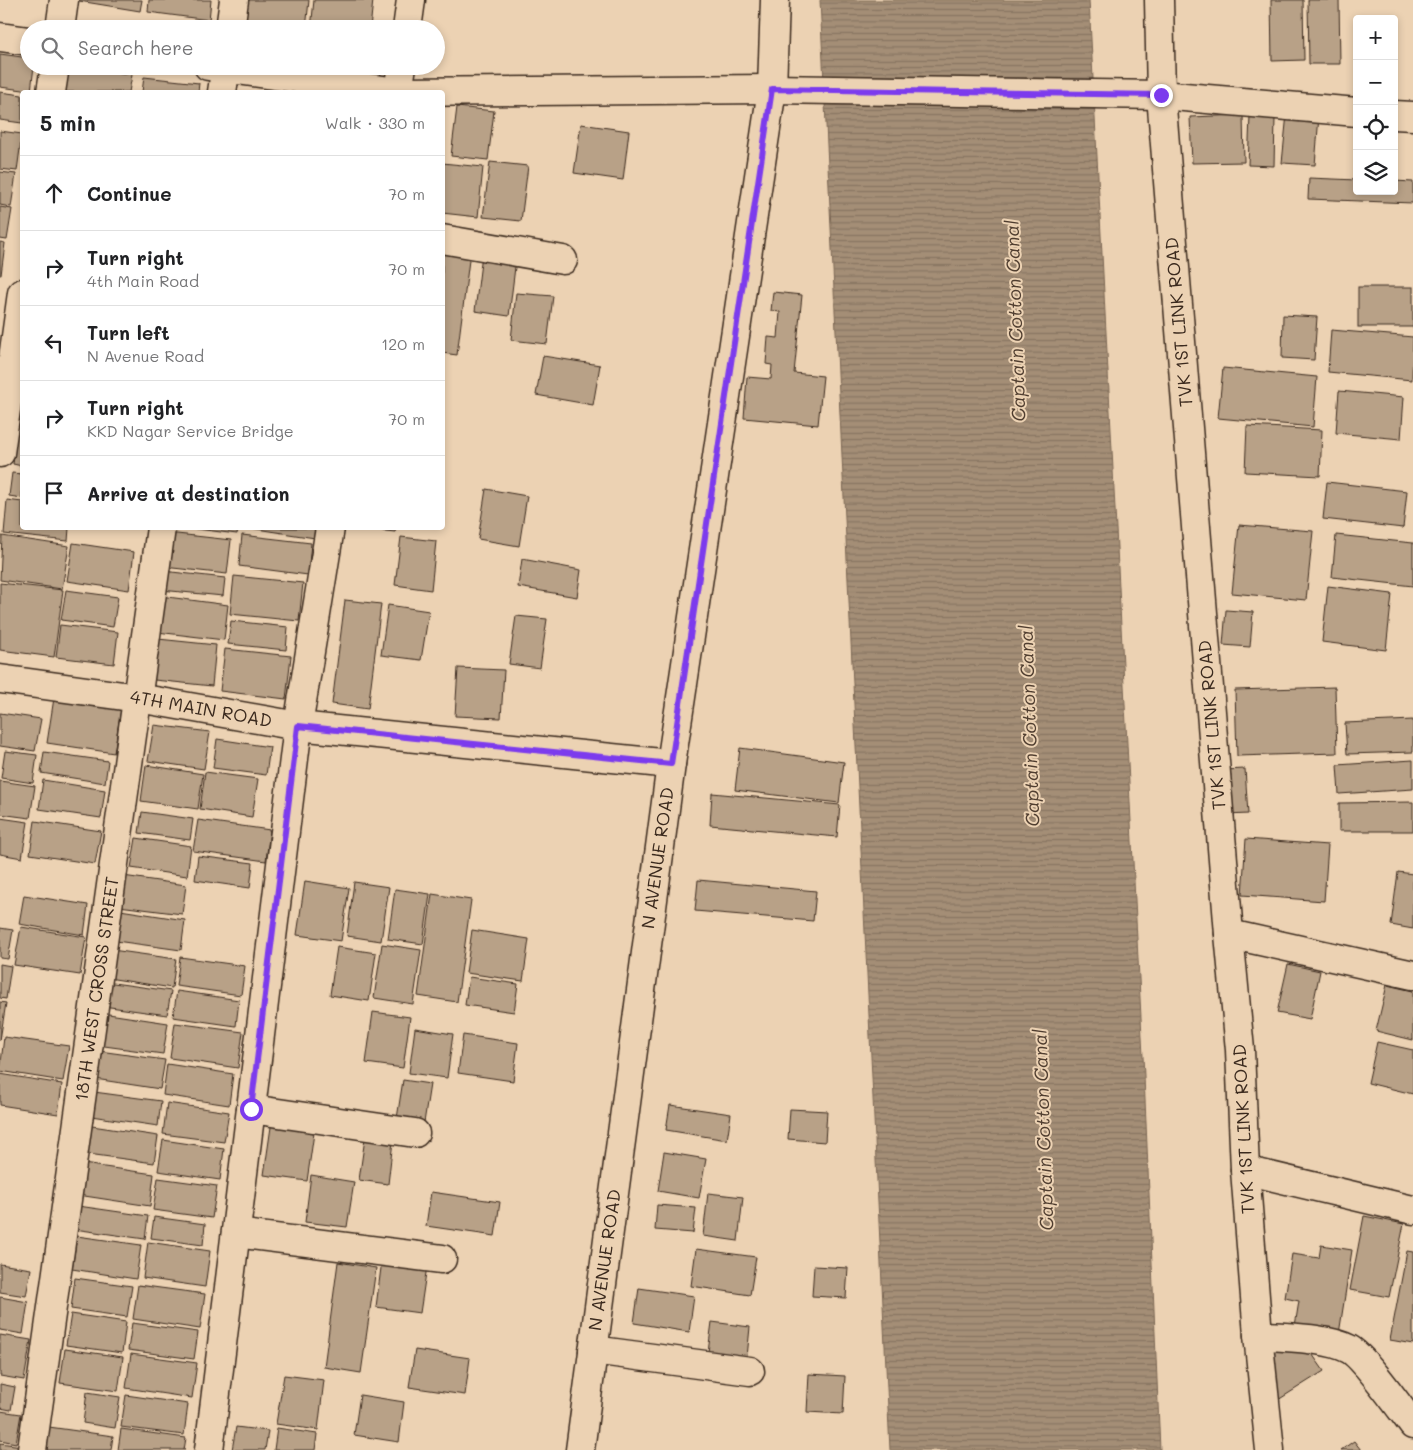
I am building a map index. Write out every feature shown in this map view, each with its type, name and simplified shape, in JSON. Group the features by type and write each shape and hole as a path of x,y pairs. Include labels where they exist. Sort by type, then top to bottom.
{"street":[{"path":"61,20 64,0"},
{"path":"231,20 234,0"},
{"path":"408,20 411,0"},
{"name":"N AVENUE ROAD","path":"580,1450 671,764 772,89 775,0"},
{"name":"TVK 1ST LINK ROAD","path":"1159,0 1161,95 1240,1050 1245,1170 1258,1335 1270,1450"},
{"path":"0,38 20,40"},
{"path":"51,90 53,75"},
{"path":"239,75 379,90"},
{"path":"398,90 401,75"},
{"path":"445,92 772,89 1161,95 1353,112"},
{"path":"1398,115 1413,116"},
{"path":"445,240 563,260"},
{"path":"0,453 20,308"},
{"name":"18TH WEST CROSS STREET","path":"32,1450 161,530"},
{"path":"209,1450 298,726 330,530"},
{"name":"4TH MAIN ROAD","path":"0,679 138,698 298,726 671,764"},
{"path":"1229,934 1413,975"},
{"path":"251,1109 414,1133"},
{"path":"1245,1170 1413,1210"},
{"path":"236,1233 442,1259"},
{"path":"1258,1335 1328,1343 1350,1349 1370,1370 1413,1425"},
{"path":"593,1350 750,1371"}],"water":[{"name":"Captain Cotton Canal","path":"820,0 1089,0 1144,1076 1160,1450 890,1450"}],"building":[{"path":"73,0 142,0 140,11"},
{"path":"149,0 211,0 209,20 148,12"},
{"path":"244,0 309,0 307,20 242,20"},
{"path":"314,0 373,0 371,20 312,20"},
{"path":"1271,0 1303,0 1304,60 1272,61"},
{"path":"1308,0 1339,0 1340,64 1309,64"},
{"path":"0,54 20,57 20,75 33,75 31,90 0,87"},
{"path":"65,75 132,75 129,90 62,90"},
{"path":"144,77 199,83 198,90 142,90"},
{"path":"0,92 20,95 20,123 0,120"},
{"path":"457,107 494,111 488,160 451,156"},
{"path":"1287,114 1319,116 1315,165 1282,163"},
{"path":"1243,115 1244,162 1192,163 1190,117"},
{"path":"1250,116 1275,117 1274,166 1248,165"},
{"path":"581,124 629,131 623,180 574,173"},
{"path":"0,131 20,134 17,171 0,169"},
{"path":"490,162 528,166 521,221 483,217"},
{"path":"445,163 483,167 478,217 445,213"},
{"path":"0,172 16,174 11,207 0,205"},
{"path":"1309,178 1353,180 1353,195 1398,195 1398,181 1413,182 1413,203 1308,199"},
{"path":"0,207 12,209 7,240 0,239"},
{"path":"0,242 5,243 1,275 0,275"},
{"path":"445,249 470,252 457,355 445,353"},
{"path":"482,254 516,259 509,316 475,311"},
{"path":"1358,287 1413,287 1413,327 1358,327"},
{"path":"773,292 802,295 794,373 823,376 818,425 744,418 747,377 771,379 772,365 766,364 768,337 778,338 780,312 771,311"},
{"path":"516,293 553,296 547,344 511,340"},
{"path":"1283,315 1317,317 1314,360 1282,358"},
{"path":"1331,330 1413,337 1412,380 1328,372"},
{"path":"543,356 600,365 593,405 536,395"},
{"path":"1223,368 1317,377 1313,427 1218,418"},
{"path":"1339,391 1404,397 1401,439 1336,433"},
{"path":"1247,426 1322,430 1320,476 1245,472"},
{"path":"17,434 20,435 20,466 13,464"},
{"path":"12,473 20,474 20,498 9,496"},
{"path":"1327,482 1407,491 1403,528 1323,519"},
{"path":"486,489 527,496 519,546 478,539"},
{"path":"7,500 20,502 20,530 69,530 68,541 4,534"},
{"path":"1239,525 1313,531 1306,600 1232,593"},
{"path":"205,530 238,530 237,534"},
{"path":"263,530 316,530 315,538"},
{"path":"376,530 396,530 395,532"},
{"path":"168,533 231,540 227,574 164,567"},
{"path":"242,535 311,543 308,575 239,566"},
{"path":"1336,535 1413,543 1413,586 1332,577"},
{"path":"2,536 69,546 62,589 0,580"},
{"path":"401,537 436,541 431,590 395,585"},
{"path":"73,543 134,552 129,590 67,581"},
{"path":"522,559 581,570 577,597 518,587"},
{"path":"163,571 225,578 223,596 161,590"},
{"path":"234,576 303,583 299,621 230,614"},
{"path":"0,583 63,590 54,657 0,650"},
{"path":"1328,586 1392,594 1386,650 1322,642"},
{"path":"66,590 118,597 113,627 61,620"},
{"path":"160,596 228,605 224,640 157,632"},
{"path":"345,600 381,604 368,709 332,704"},
{"path":"388,605 429,611 421,660 381,655"},
{"path":"1226,610 1253,612 1250,647 1223,645"},
{"path":"516,616 547,619 540,668 509,664"},
{"path":"231,621 288,627 286,650 228,644"},
{"path":"60,625 118,632 114,664 56,657"},
{"path":"158,639 216,645 212,686 154,680"},
{"path":"225,649 291,656 286,699 220,691"},
{"path":"458,668 504,670 501,718 455,716"},
{"path":"1335,687 1337,753 1237,756 1235,690"},
{"path":"54,698 121,709 114,753 47,743"},
{"path":"0,713 41,719 35,751 0,746"},
{"path":"1413,720 1413,752 1347,754 1345,723"},
{"path":"154,725 210,732 204,769 148,761"},
{"path":"217,739 270,747 266,775 213,768"},
{"path":"740,748 844,762 839,803 735,790"},
{"path":"5,751 37,755 33,783 1,778"},
{"path":"44,752 108,761 105,783 41,773"},
{"path":"1413,760 1413,789 1339,794 1337,765"},
{"path":"146,765 203,774 198,809 141,801"},
{"path":"1245,769 1248,814 1227,815 1224,770"},
{"path":"205,772 258,779 252,817 200,809"},
{"path":"43,780 105,790 101,818 39,809"},
{"path":"0,781 35,786 30,818 0,814"},
{"path":"712,793 840,805 837,837 710,825"},
{"path":"1413,802 1413,831 1339,831 1339,803"},
{"path":"142,812 193,819 190,840 139,833"},
{"path":"0,818 28,822 22,858 0,854"},
{"path":"198,820 270,830 266,861 193,851"},
{"path":"35,821 101,831 95,864 30,854"},
{"path":"136,838 191,846 187,876 131,868"},
{"path":"1246,839 1328,845 1324,901 1242,895"},
{"path":"198,856 253,863 250,888 195,880"},
{"path":"1398,872 1413,874 1413,929 1391,925"},
{"path":"123,876 186,885 182,914 119,906"},
{"path":"698,880 816,891 813,921 695,911"},
{"path":"305,881 349,888 341,941 297,935"},
{"path":"354,882 389,887 381,941 347,936"},
{"path":"395,889 430,894 423,944 388,939"},
{"path":"432,894 471,900 457,1002 418,996"},
{"path":"24,895 88,905 84,935 19,924"},
{"path":"120,910 185,920 181,950 116,941"},
{"path":"21,927 86,937 80,975 14,965"},
{"path":"0,928 13,930 8,959 0,958"},
{"path":"472,930 529,939 523,981 466,973"},
{"path":"382,944 421,950 413,1004 374,998"},
{"path":"337,947 376,953 369,1001 330,995"},
{"path":"112,950 176,959 172,988 108,978"},
{"path":"180,957 245,966 241,995 176,986"},
{"path":"0,964 11,966 6,999 0,998"},
{"path":"1288,964 1320,971 1310,1019 1277,1013"},
{"path":"469,977 518,984 514,1012 465,1005"},
{"path":"106,982 171,991 167,1015 103,1006"},
{"path":"1387,985 1413,991 1413,1040 1376,1031"},
{"path":"177,991 239,1000 236,1026 173,1017"},
{"path":"0,1002 6,1003 0,1040"},
{"path":"373,1012 410,1017 403,1068 366,1063"},
{"path":"102,1013 168,1023 163,1054 97,1045"},
{"path":"175,1023 243,1032 238,1068 170,1058"},
{"path":"415,1028 453,1034 447,1078 409,1073"},
{"path":"463,1035 518,1043 513,1081 458,1073"},
{"path":"4,1037 69,1046 63,1081 0,1071"},
{"path":"1377,1042 1413,1050 1413,1094 1368,1083"},
{"path":"99,1051 165,1060 160,1089 95,1079"},
{"path":"167,1064 233,1074 229,1105 163,1095"},
{"path":"0,1074 62,1084 58,1114 0,1105"},
{"path":"403,1080 430,1084 423,1129 396,1125"},
{"path":"94,1092 161,1101 158,1126 91,1116"},
{"path":"167,1103 229,1112 224,1142 163,1134"},
{"path":"670,1105 731,1114 727,1140 666,1130"},
{"path":"790,1109 827,1111 825,1142 788,1139"},
{"path":"272,1120 315,1126 307,1181 264,1175"},
{"path":"92,1126 158,1136 154,1163 88,1154"},
{"path":"365,1138 393,1141 388,1184 359,1180"},
{"path":"163,1140 224,1149 220,1180 158,1171"},
{"path":"664,1152 706,1159 699,1198 658,1191"},
{"path":"83,1164 154,1174 150,1206 78,1195"},
{"path":"311,1175 354,1182 347,1227 305,1222"},
{"path":"158,1178 217,1186 212,1218 153,1210"},
{"path":"431,1192 500,1202 495,1236 426,1226"},
{"path":"708,1193 743,1197 738,1241 703,1236"},
{"path":"657,1205 696,1208 693,1233 655,1230"},
{"path":"78,1206 148,1216 145,1239 74,1229"},
{"path":"1364,1216 1404,1224 1389,1297 1350,1290"},
{"path":"154,1217 205,1224 203,1245 151,1238"},
{"path":"77,1236 141,1245 136,1279 72,1269"},
{"path":"148,1242 210,1251 205,1287 143,1278"},
{"path":"1321,1245 1352,1250 1339,1334 1295,1326 1299,1301 1285,1298 1292,1254 1319,1258"},
{"path":"696,1249 756,1257 750,1295 691,1286"},
{"path":"1407,1251 1413,1252 1413,1344 1390,1340"},
{"path":"382,1260 427,1266 420,1313 376,1307"},
{"path":"338,1262 376,1268 361,1373 324,1367"},
{"path":"0,1264 31,1269 26,1296 0,1292"},
{"path":"814,1266 848,1268 846,1298 812,1296"},
{"path":"75,1278 132,1286 127,1317 71,1309"},
{"path":"138,1285 205,1294 200,1329 133,1319"},
{"path":"639,1288 694,1296 689,1332 634,1323"},
{"path":"0,1297 28,1302 23,1334 0,1330"},
{"path":"71,1314 126,1322 122,1353 66,1345"},
{"path":"712,1322 750,1327 747,1357 708,1352"},
{"path":"132,1323 198,1332 194,1359 128,1350"},
{"path":"0,1335 31,1340 24,1380 0,1376"},
{"path":"1267,1348 1310,1351 1324,1371 1270,1405"},
{"path":"65,1349 123,1357 118,1391 60,1383"},
{"path":"415,1350 470,1358 465,1395 409,1387"},
{"path":"131,1354 197,1363 192,1398 126,1388"},
{"path":"809,1374 845,1376 843,1414 807,1412"},
{"path":"284,1375 324,1380 318,1430 276,1424"},
{"path":"0,1384 15,1387 11,1410 0,1408"},
{"path":"87,1392 120,1397 115,1428 83,1423"},
{"path":"126,1395 188,1404 184,1435 121,1427"},
{"path":"360,1395 404,1402 399,1442 354,1435"},
{"path":"0,1411 21,1414 16,1443 0,1440"},
{"path":"49,1427 113,1436 111,1450 46,1450"},
{"path":"236,1427 268,1431 265,1450 232,1450"},
{"path":"277,1428 317,1434 315,1450 274,1450"},
{"path":"121,1429 186,1438 184,1450 118,1450"},
{"path":"1354,1441 1361,1450 1341,1450"},
{"path":"0,1443 22,1446 21,1450 0,1450"}],"route":[{"path":"251,1109 298,726 671,764 772,89 1161,95"}]}
